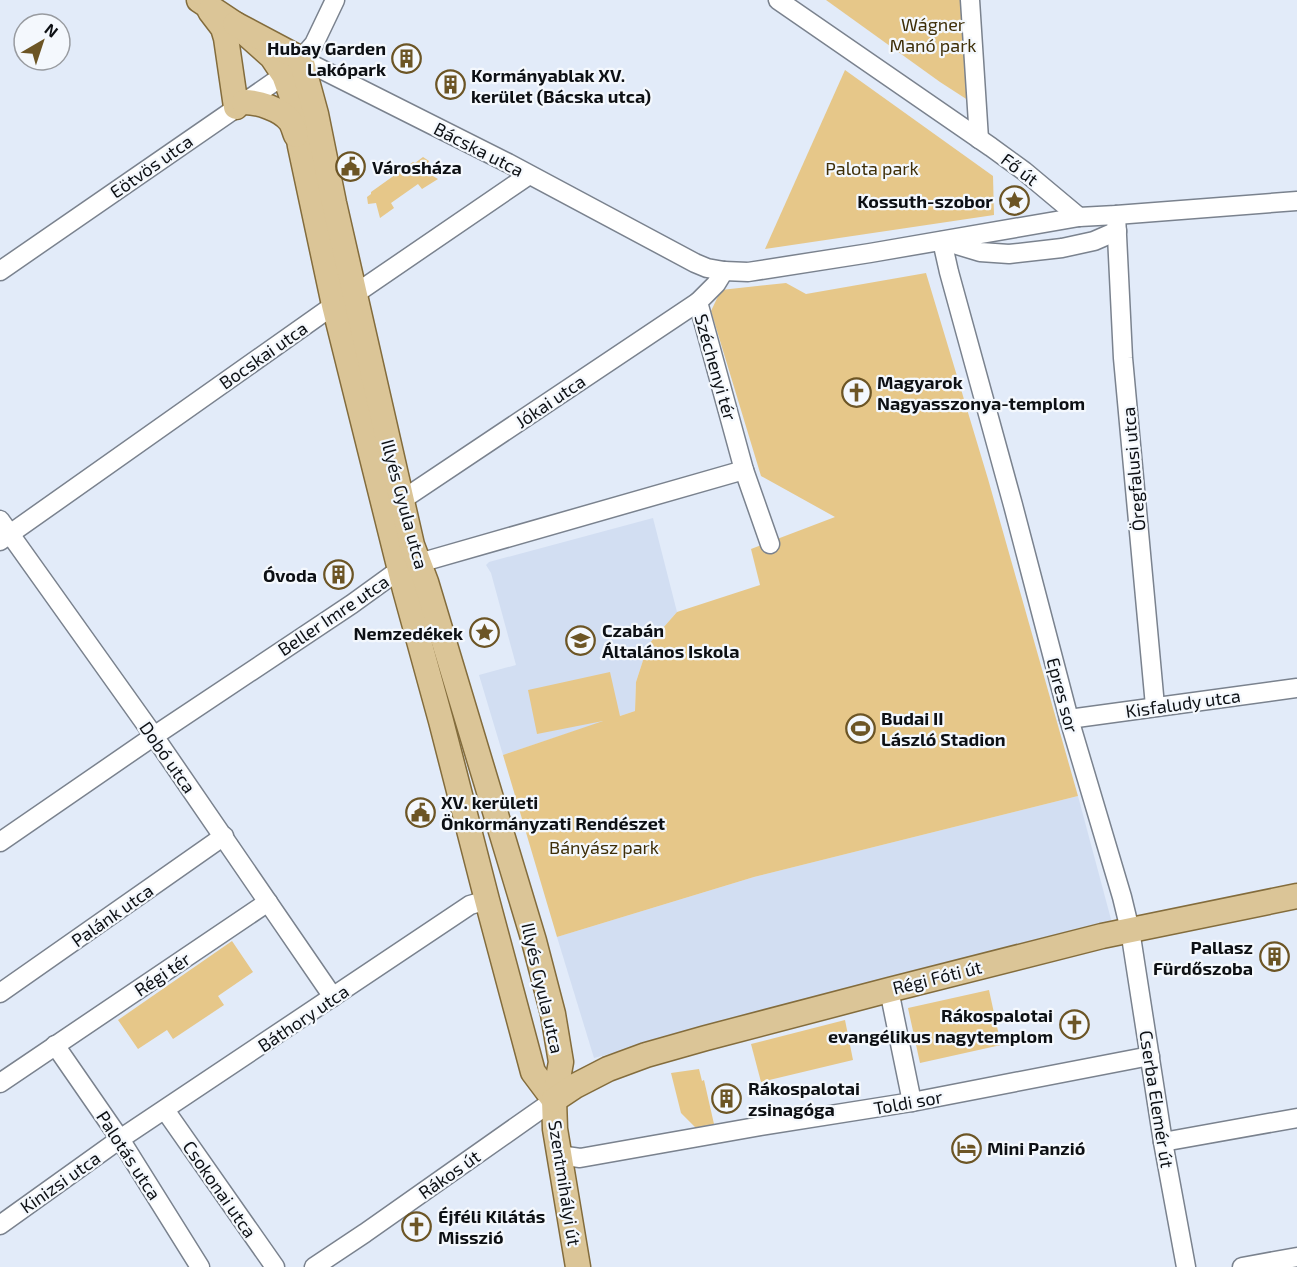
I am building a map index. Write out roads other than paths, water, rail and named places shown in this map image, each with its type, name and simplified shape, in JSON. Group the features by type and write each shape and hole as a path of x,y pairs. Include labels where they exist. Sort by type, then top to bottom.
{"main road":[{"name":"Bácska utca","path":"202,2 235,24 272,57 292,67"},
{"path":"202,2 223,28 240,104 260,103 285,116 291,122 300,146"},
{"name":"Illyés Gyula utca","path":"292,67 291,97 300,146 402,500 412,544 409,566 430,592 534,941 553,1014 561,1062 554,1100"},
{"name":"Illyés Gyula utca","path":"292,67 316,114 334,203 344,300 409,566 441,721 486,900 533,1072 554,1100"},
{"name":"Régi Fóti út","path":"554,1100 608,1069 646,1055 889,990 1130,930 1297,896"},
{"path":"498,940 534,941"},
{"name":"Szentmihályi út","path":"554,1100 555,1129 578,1267"}],"street":[{"path":"292,67 314,44 335,0"},
{"name":"Fő út","path":"778,0 1024,171 1079,217"},
{"path":"970,0 979,139"},
{"name":"Eötvös utca","path":"0,271 292,67"},
{"name":"Bácska utca","path":"292,67 529,175 695,263 724,271"},
{"name":"Bocskai utca","path":"3,532 529,175"},
{"path":"724,271 748,272 1079,217 1116,223 1297,201"},
{"path":"942,241 980,252 1009,254 1062,248 1094,241 1116,223"},
{"name":"Öregfalusi utca","path":"1116,223 1123,358 1155,706"},
{"name":"Epres sor","path":"942,241 1069,719 1130,930"},
{"name":"Széchenyi tér","path":"724,271 716,284 698,302 744,470 770,544"},
{"name":"Jókai utca","path":"402,500 698,302"},
{"name":"Beller Imre utca","path":"0,842 409,566 744,470"},
{"name":"Dobó utca","path":"3,532 154,736 333,997"},
{"name":"Kisfaludy utca","path":"1069,719 1297,687"},
{"name":"Palánk utca","path":"0,993 224,836"},
{"name":"Báthory utca","path":"120,1139 470,904 486,900"},
{"name":"Régi tér","path":"0,1083 268,902"},
{"name":"Cserba Elemér út","path":"1130,930 1163,1142 1186,1267"},
{"path":"889,990 912,1102"},
{"name":"Palotás utca","path":"55,1045 120,1139 200,1267"},
{"name":"Toldi sor","path":"559,1155 580,1158 912,1102 1150,1056"},
{"name":"Rákos út","path":"314,1267 554,1100"},
{"name":"Csokonai utca","path":"165,1110 274,1267"},
{"path":"1163,1142 1297,1118"},
{"name":"Kinizsi utca","path":"0,1225 120,1139"},
{"path":"1242,1267 1297,1257"}],"place":[{"name":"Hubay Garden Lakópark","path":"407,58"},
{"name":"Kormányablak XV. kerület (Bácska utca)","path":"450,85"},
{"name":"Városháza","path":"351,167"},
{"name":"Kossuth-szobor","path":"1014,201"},
{"name":"Magyarok Nagyasszonya-templom","path":"856,392"},
{"name":"Óvoda","path":"338,575"},
{"name":"Nemzedékek","path":"484,633"},
{"name":"Czabán Általános Iskola","path":"581,640"},
{"name":"Budai II László Stadion","path":"860,728"},
{"name":"XV. kerületi Önkormányzati Rendészet","path":"420,812"},
{"name":"Pallasz Fürdőszoba","path":"1274,957"},
{"name":"Rákospalotai evangélikus nagytemplom","path":"1074,1025"},
{"name":"Rákospalotai zsinagóga","path":"727,1098"},
{"name":"Mini Panzió","path":"966,1148"},
{"name":"Éjféli Kilátás Misszió","path":"417,1226"}],"park label":[{"name":"Wágner Manó park","path":"933,34"},
{"name":"Palota park","path":"872,168"},
{"name":"Bányász park","path":"604,847"}]}
